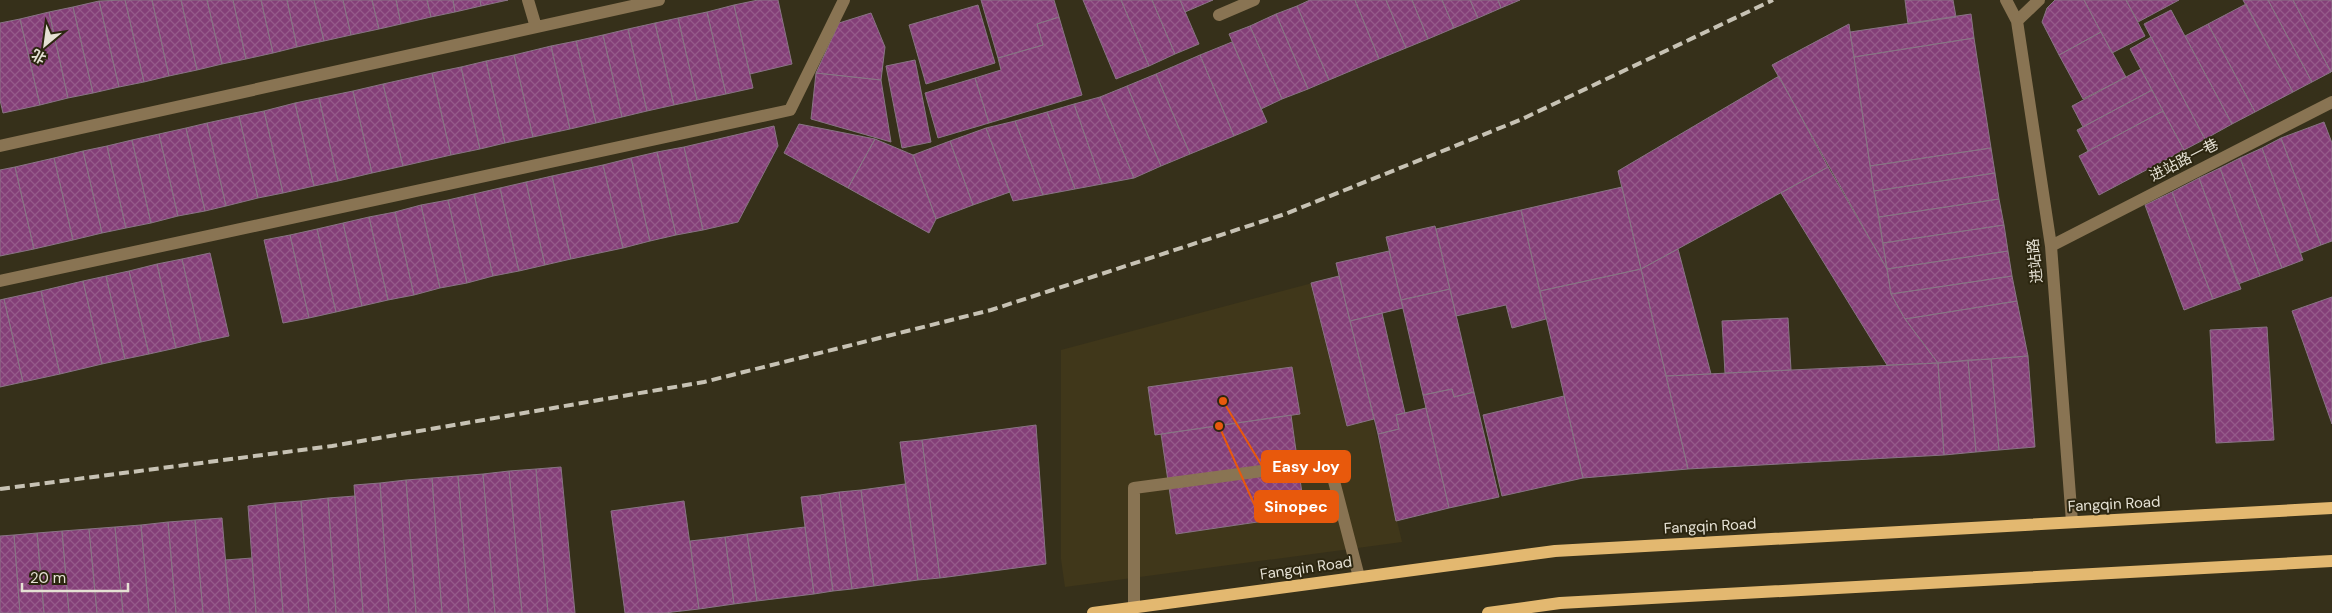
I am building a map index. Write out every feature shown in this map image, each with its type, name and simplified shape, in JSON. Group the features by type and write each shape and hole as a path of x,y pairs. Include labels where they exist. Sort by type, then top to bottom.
{"main road":[{"name":"Fangqin Road","path":"1093,613 1555,551 2332,508"},
{"path":"1488,613 2332,561"}],"street":[{"path":"528,0 536,27"},
{"path":"0,146 659,0"},
{"path":"0,281 790,110 844,0"},
{"path":"1219,14 1254,0"},
{"name":"进站路","path":"2006,0 2017,21 2051,246 2072,522"},
{"path":"2017,21 2039,0"},
{"name":"进站路一巷","path":"2051,246 2332,102"},
{"path":"1134,608 1134,488 1329,462 1359,577"}],"shaded area":[{"path":"1339,276 1402,542 1065,587 1061,559 1061,350"}],"building":[{"path":"125,0 144,82 119,87 99,1"},
{"path":"125,0 152,0 169,76 144,82"},
{"path":"152,0 181,0 197,70 169,76"},
{"path":"181,0 207,0 222,64 197,70"},
{"path":"207,0 233,0 246,59 222,64"},
{"path":"233,0 261,0 273,53 246,59"},
{"path":"261,0 287,0 297,47 273,53"},
{"path":"287,0 314,0 324,41 297,47"},
{"path":"314,0 343,0 351,35 324,41"},
{"path":"343,0 372,0 379,29 351,35"},
{"path":"372,0 396,0 401,24 379,29"},
{"path":"396,0 427,0 431,17 401,24"},
{"path":"427,0 453,0 455,12 431,17"},
{"path":"453,0 480,0 481,6 455,12"},
{"path":"480,0 508,0 481,6"},
{"path":"758,0 778,0 792,64 750,74 734,5"},
{"path":"981,0 1054,0 1059,17 1037,24 1043,45 998,58"},
{"path":"1083,0 1121,0 1149,66 1116,79"},
{"path":"1121,0 1152,0 1175,54 1149,66"},
{"path":"1152,0 1180,0 1199,44 1175,54"},
{"path":"1180,0 1213,0 1185,12"},
{"path":"1310,0 1355,0 1379,59 1329,80 1297,6"},
{"path":"1355,0 1386,0 1406,48 1379,59"},
{"path":"1386,0 1412,0 1428,39 1406,48"},
{"path":"1412,0 1442,0 1454,28 1428,39"},
{"path":"1442,0 1470,0 1478,18 1454,28"},
{"path":"1470,0 1498,0 1501,8 1478,18"},
{"path":"1498,0 1520,0 1501,8"},
{"path":"1905,0 1953,0 1956,17 1908,24"},
{"path":"2055,0 2084,0 2101,32 2059,55 2042,22 2047,8"},
{"path":"2084,0 2126,0 2145,36 2112,53"},
{"path":"2126,0 2179,0 2138,22"},
{"path":"2243,0 2268,0 2312,82 2293,92"},
{"path":"2268,0 2293,0 2331,72 2312,82"},
{"path":"2293,0 2332,0 2331,72"},
{"path":"99,1 119,87 93,93 73,7"},
{"path":"2246,4 2293,92 2255,112 2208,24"},
{"path":"734,5 753,88 726,94 707,12"},
{"path":"978,5 995,63 926,84 909,25"},
{"path":"1297,6 1329,80 1308,89 1276,14"},
{"path":"73,7 93,93 68,98 49,12"},
{"path":"2171,10 2232,124 2205,139 2144,24"},
{"path":"49,12 68,98 40,105 20,19"},
{"path":"707,12 726,94 697,100 678,18"},
{"path":"871,13 885,47 881,80 816,73 839,23"},
{"path":"1276,14 1308,89 1282,99 1250,26"},
{"path":"1971,14 1974,38 1854,57 1850,32"},
{"path":"1059,17 1082,95 989,123 975,78 1001,70 998,58 1043,45 1037,24"},
{"path":"678,18 697,100 674,105 655,23"},
{"path":"20,19 40,105 3,113 0,100 0,23"},
{"path":"655,23 674,105 647,111 628,29"},
{"path":"1849,24 1874,191 1887,269 1772,65"},
{"path":"2208,24 2255,112 2232,124 2185,36"},
{"path":"1250,26 1282,99 1261,109 1229,34"},
{"path":"628,29 647,111 622,117 603,35"},
{"path":"2101,32 2126,77 2083,99 2059,55"},
{"path":"603,35 622,117 596,123 576,41"},
{"path":"2151,37 2205,139 2184,150 2130,49"},
{"path":"1974,38 1991,148 1870,166 1854,57"},
{"path":"576,41 596,123 570,129 551,46"},
{"path":"1232,42 1267,122 1234,136 1200,55"},
{"path":"551,46 570,129 533,137 514,55"},
{"path":"514,55 533,137 505,143 486,61"},
{"path":"1200,55 1234,136 1190,154 1156,74"},
{"path":"915,60 931,142 902,148 886,66"},
{"path":"486,61 505,143 480,149 461,67"},
{"path":"461,67 480,149 451,155 432,73"},
{"path":"2141,69 2152,90 2083,127 2072,106"},
{"path":"432,73 451,155 403,166 383,84"},
{"path":"816,73 881,80 891,142 811,119"},
{"path":"1156,74 1190,154 1161,166 1127,86"},
{"path":"1779,76 1828,167 1641,269 1618,171"},
{"path":"975,78 989,123 938,138 925,93"},
{"path":"383,84 403,166 372,173 353,91"},
{"path":"1127,86 1161,166 1134,178 1100,97"},
{"path":"2152,90 2163,111 2088,151 2077,130"},
{"path":"353,91 372,173 338,181 319,98"},
{"path":"1100,97 1134,178 1102,184 1074,104"},
{"path":"319,98 338,181 314,186 295,103"},
{"path":"295,103 314,186 283,193 264,111"},
{"path":"1074,104 1102,184 1075,189 1047,112"},
{"path":"264,111 283,193 258,198 239,116"},
{"path":"2163,111 2184,150 2099,195 2079,156"},
{"path":"1047,112 1075,189 1043,195 1015,121"},
{"path":"239,116 258,198 226,206 207,123"},
{"path":"1015,121 1043,195 1013,201 986,128"},
{"path":"2324,122 2332,143 2332,241 2321,245 2281,138"},
{"path":"207,123 226,206 205,211 186,128"},
{"path":"799,124 875,139 848,188 784,153"},
{"path":"774,126 778,146 738,222 703,230 684,147"},
{"path":"186,128 205,211 178,216 159,134"},
{"path":"986,128 1010,192 973,205 950,141"},
{"path":"159,134 178,216 151,223 132,140"},
{"path":"2281,138 2321,245 2301,253 2262,148"},
{"path":"875,139 913,155 936,219 929,233 848,188"},
{"path":"132,140 151,223 126,228 107,146"},
{"path":"950,141 973,205 936,219 913,155"},
{"path":"107,146 126,228 102,233 83,151"},
{"path":"684,147 703,230 676,235 657,152"},
{"path":"1991,148 1995,173 1874,191 1870,166"},
{"path":"2262,148 2303,260 2282,268 2240,158"},
{"path":"83,151 102,233 73,240 54,158"},
{"path":"657,152 676,235 650,241 631,158"},
{"path":"54,158 73,240 34,249 15,167"},
{"path":"631,158 650,241 623,248 603,165"},
{"path":"2240,158 2282,268 2260,276 2220,168"},
{"path":"603,165 623,248 571,259 552,176"},
{"path":"15,167 34,249 0,256 0,170"},
{"path":"1828,167 1887,269 1891,294 1905,319 1938,363 1887,365 1781,193"},
{"path":"2220,168 2260,276 2238,284 2199,178"},
{"path":"1995,173 1999,199 1879,217 1874,191"},
{"path":"552,176 571,259 545,265 526,182"},
{"path":"2199,178 2241,289 2213,299 2172,192"},
{"path":"526,182 545,265 519,271 500,188"},
{"path":"1622,187 1641,269 1540,291 1521,210"},
{"path":"500,188 519,271 493,276 474,194"},
{"path":"2172,192 2213,299 2184,310 2145,205"},
{"path":"474,194 493,276 467,283 448,200"},
{"path":"1999,199 2004,225 1883,243 1879,217"},
{"path":"448,200 467,283 440,288 421,205"},
{"path":"421,205 440,288 414,295 395,212"},
{"path":"1521,210 1546,319 1512,328 1506,305 1456,316 1436,229"},
{"path":"395,212 414,295 388,300 369,217"},
{"path":"369,217 388,300 362,306 343,223"},
{"path":"343,223 362,306 336,312 317,229"},
{"path":"2004,225 2008,251 1887,269 1883,243"},
{"path":"1435,226 1450,289 1401,300 1386,237"},
{"path":"317,229 336,312 309,318 290,235"},
{"path":"290,235 309,318 283,323 264,240"},
{"path":"1678,249 1711,374 1666,376 1641,269"},
{"path":"1389,251 1403,308 1350,321 1336,263"},
{"path":"2008,251 2012,276 1891,294 1887,269"},
{"path":"210,253 229,336 201,342 182,259"},
{"path":"182,259 201,342 176,348 157,264"},
{"path":"157,264 176,348 149,354 129,271"},
{"path":"1641,269 1688,469 1583,478 1540,291"},
{"path":"129,271 149,354 125,359 106,276"},
{"path":"106,276 125,359 102,364 83,281"},
{"path":"1339,276 1374,419 1347,426 1311,283"},
{"path":"2012,276 2017,301 1905,319 1891,294"},
{"path":"83,281 102,364 60,374 41,291"},
{"path":"1450,289 1474,392 1454,397 1452,389 1423,395 1401,300"},
{"path":"41,291 60,374 23,382 4,299"},
{"path":"2332,297 2332,424 2292,311"},
{"path":"4,299 23,382 0,387 0,300"},
{"path":"2017,301 2028,356 1938,363 1905,319"},
{"path":"1382,313 1405,413 1396,415 1399,429 1378,434 1350,321"},
{"path":"1788,318 1791,370 1725,373 1722,321"},
{"path":"2267,327 2274,440 2216,443 2210,330"},
{"path":"2028,356 2035,447 1999,450 1991,359"},
{"path":"1991,359 1999,450 1976,452 1968,360"},
{"path":"1968,360 1976,452 1944,455 1938,363"},
{"path":"1938,363 1944,455 1688,469 1666,376"},
{"path":"1292,367 1300,414 1155,435 1148,387"},
{"path":"1452,389 1454,397 1474,392 1499,497 1449,508 1423,395"},
{"path":"1564,396 1583,478 1502,496 1483,415"},
{"path":"1426,408 1449,508 1396,521 1378,434 1399,429 1396,415"},
{"path":"1291,415 1305,515 1176,534 1161,434"},
{"path":"1036,425 1046,564 940,578 922,440"},
{"path":"922,440 940,578 918,580 900,442"},
{"path":"561,467 575,613 548,613 536,469"},
{"path":"536,469 548,613 522,613 509,471"},
{"path":"509,471 522,613 495,613 483,474"},
{"path":"483,474 495,613 469,613 458,476"},
{"path":"458,476 469,613 442,613 432,478"},
{"path":"432,478 442,613 416,613 406,480"},
{"path":"406,480 416,613 389,613 380,483"},
{"path":"380,483 389,613 363,613 354,485"},
{"path":"905,484 918,580 874,586 861,490"},
{"path":"861,490 874,586 852,589 839,492"},
{"path":"839,492 852,589 833,591 820,495"},
{"path":"820,495 833,591 814,594 801,497"},
{"path":"355,496 363,613 336,613 328,498"},
{"path":"328,498 336,613 309,613 301,501"},
{"path":"301,501 309,613 283,613 275,503"},
{"path":"684,501 699,609 664,613 625,613 611,511"},
{"path":"275,503 283,613 256,613 248,506"},
{"path":"222,518 230,613 203,613 195,520"},
{"path":"195,520 203,613 176,613 168,522"},
{"path":"168,522 176,613 149,613 141,525"},
{"path":"141,525 149,613 123,613 115,527"},
{"path":"115,527 123,613 97,613 89,529"},
{"path":"805,527 814,594 757,601 747,534"},
{"path":"89,529 97,613 69,613 62,531"},
{"path":"62,531 69,613 44,613 37,533"},
{"path":"37,533 44,613 20,613 14,535"},
{"path":"747,534 757,601 734,604 725,537"},
{"path":"14,535 20,613 0,613 0,536"},
{"path":"725,537 734,604 699,609 690,541"},
{"path":"252,558 256,613 230,613 225,560"}],"railway":[{"path":"0,489 332,446 704,382 991,310 1285,214 1520,120 1773,0"}],"place":[{"name":"Easy Joy","path":"1223,401"},
{"name":"Sinopec","path":"1219,426"}]}
